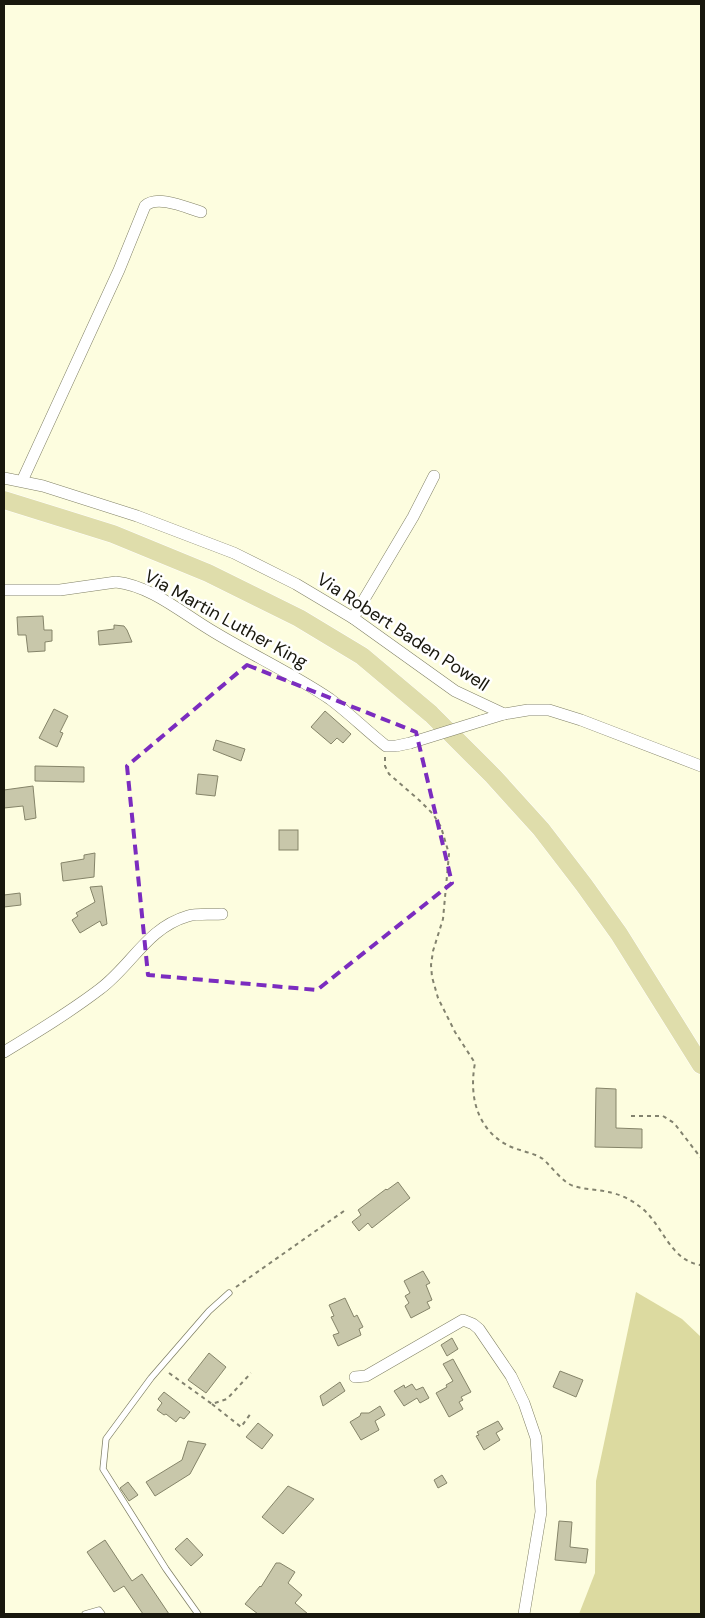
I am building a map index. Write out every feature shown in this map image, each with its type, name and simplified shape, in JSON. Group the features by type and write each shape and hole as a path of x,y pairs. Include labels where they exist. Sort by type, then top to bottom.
{"main road":[{"path":"4,500 113,534 208,573 290,614 362,656 431,714 493,776 541,829 619,934 701,1065"}],"street":[{"path":"22,482 119,270 145,206 151,201 161,201 201,212"},
{"path":"353,618 413,517 434,476"},
{"name":"Via Robert Baden Powell","path":"4,478 43,486 137,516 234,553 296,584 353,618 454,691 504,714"},
{"name":"Via Martin Luther King","path":"4,590 60,590 116,582 138,588 156,596 252,655 274,664 315,690 332,701 386,746"},
{"path":"386,746 410,743 504,714 528,710 549,710 581,720 701,766"},
{"path":"4,1052 40,1031 102,987 154,932 190,915 222,914"},
{"path":"355,1378 366,1376 463,1320 479,1329 511,1376 524,1403 536,1438 541,1512 524,1614"}],"lane":[{"path":"198,1614 147,1540 104,1469 106,1439 161,1367 209,1311 228,1293"},
{"path":"85,1614 99,1610 102,1614"}],"path":[{"path":"386,746 385,766 389,774 433,814 442,827 449,854 444,911 432,958 432,977 438,998 455,1032 475,1062 472,1076 474,1105 489,1132 507,1146 541,1158 572,1186 610,1192 639,1206 654,1221 676,1253 695,1264 701,1265"},
{"path":"631,1116 662,1116 674,1122 701,1158"},
{"path":"228,1293 344,1211"},
{"path":"161,1367 241,1427 251,1413"},
{"path":"212,1404 227,1398 250,1373"}],"highlighted area":[{"path":"247,665 416,732 452,883 317,990 148,975 127,766"}],"shaded area":[{"path":"636,1292 682,1319 701,1337 701,1614 579,1614 595,1573 596,1481"}],"building":[{"path":"43,616 44,630 52,630 52,641 45,642 45,651 28,652 26,635 18,635 17,617"},
{"path":"114,625 124,626 132,642 99,645 98,631 114,629"},
{"path":"54,709 68,716 60,732 63,733 57,747 39,738"},
{"path":"325,711 351,734 343,743 337,738 331,744 311,727"},
{"path":"216,740 245,749 241,761 213,750"},
{"path":"35,766 84,767 84,782 35,781"},
{"path":"198,774 218,776 215,796 196,794"},
{"path":"33,786 36,818 25,820 23,806 4,808 4,790"},
{"path":"279,830 298,830 298,850 279,850"},
{"path":"95,853 94,877 63,881 61,863 84,859 84,855"},
{"path":"102,886 107,924 102,926 100,921 80,933 72,920 78,916 76,913 95,902 90,887"},
{"path":"20,893 21,905 4,907 4,895"},
{"path":"596,1088 616,1089 616,1128 642,1129 642,1148 595,1147"},
{"path":"398,1182 410,1198 372,1228 368,1223 359,1231 352,1222 361,1215 358,1210"},
{"path":"423,1271 430,1283 426,1285 432,1300 427,1302 430,1308 411,1318 405,1306 409,1303 405,1296 410,1293 404,1281"},
{"path":"345,1298 354,1317 357,1315 363,1327 359,1329 361,1335 338,1346 333,1335 339,1333 331,1317 334,1316 329,1305"},
{"path":"452,1338 458,1349 447,1356 441,1345"},
{"path":"209,1353 226,1367 206,1393 188,1380"},
{"path":"453,1359 471,1392 461,1397 463,1400 459,1402 463,1409 449,1417 436,1393 453,1381 443,1364"},
{"path":"560,1371 583,1380 576,1397 553,1387"},
{"path":"340,1382 345,1391 323,1406 320,1396"},
{"path":"412,1384 416,1390 423,1387 429,1398 420,1403 417,1398 404,1406 394,1391 404,1385 405,1388"},
{"path":"164,1392 190,1412 184,1419 180,1417 176,1422 157,1410 162,1403 158,1399"},
{"path":"380,1406 385,1415 375,1421 379,1430 361,1440 350,1422 360,1416 361,1413 369,1413"},
{"path":"498,1421 503,1429 496,1433 500,1440 484,1450 476,1436 479,1435 477,1432"},
{"path":"258,1423 273,1435 262,1449 246,1437"},
{"path":"188,1441 206,1444 190,1474 155,1496 146,1482 182,1460"},
{"path":"442,1475 447,1483 438,1488 434,1480"},
{"path":"128,1482 138,1495 129,1501 120,1488"},
{"path":"288,1486 314,1499 283,1534 262,1517"},
{"path":"559,1521 572,1522 570,1547 588,1549 586,1563 555,1560"},
{"path":"187,1538 203,1555 191,1566 175,1549"},
{"path":"105,1540 132,1581 142,1574 169,1614 143,1614 124,1586 114,1592 87,1552"},
{"path":"276,1563 280,1563 295,1572 288,1583 302,1595 295,1603 308,1614 258,1614 245,1604 261,1587"}]}
